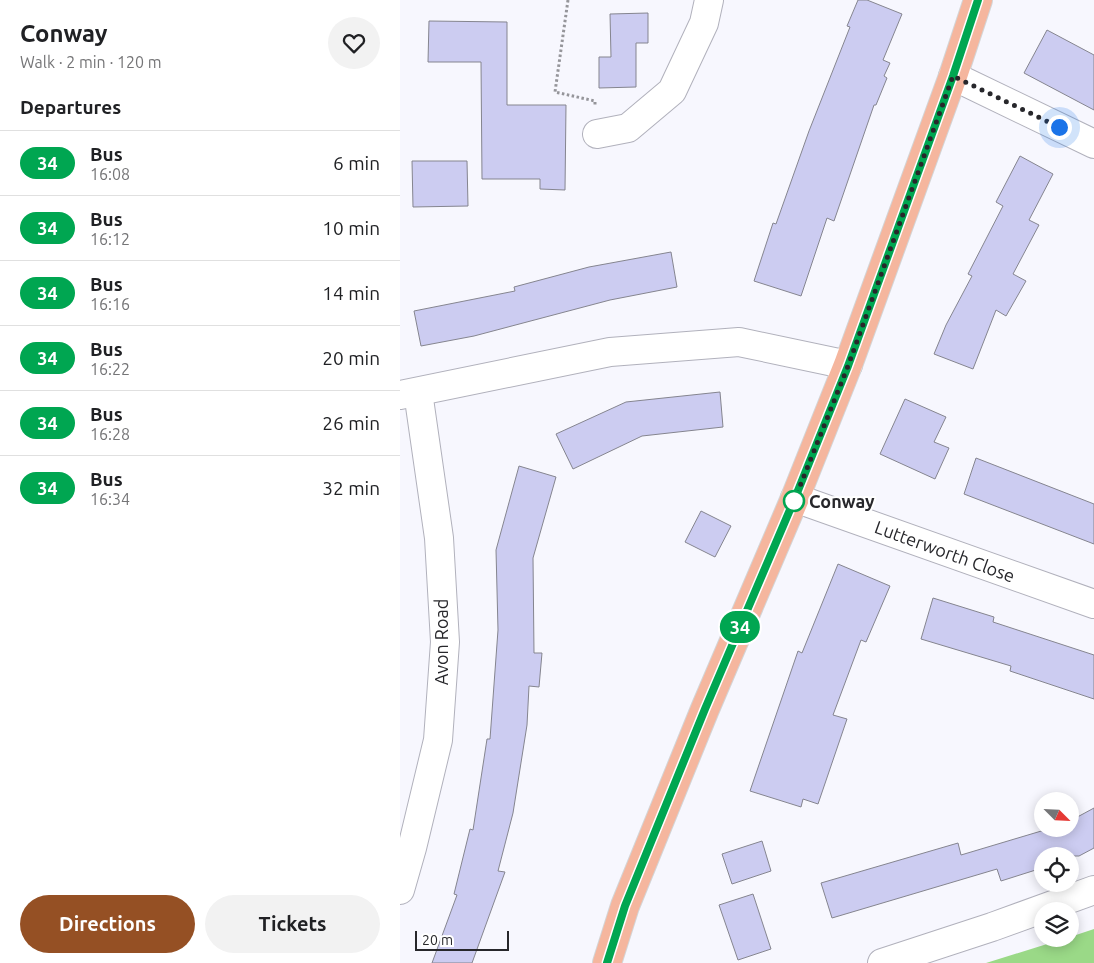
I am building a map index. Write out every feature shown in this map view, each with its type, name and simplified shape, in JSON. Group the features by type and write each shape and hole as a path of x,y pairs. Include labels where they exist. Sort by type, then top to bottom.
{"main road":[{"path":"607,963 625,906 848,366 953,76 978,0"}],"street":[{"path":"597,134 628,128 672,91 704,23 709,0"},
{"path":"953,76 1094,144"},
{"path":"409,393 610,352 739,342 848,366"},
{"name":"Avon Road","path":"400,890 438,740 445,642 439,538 409,393"},
{"name":"Lutterworth Close","path":"795,498 1094,604"},
{"path":"882,963 992,927 1094,890"}],"path":[{"path":"568,0 555,92 595,100 597,134"}],"green space":[{"path":"1094,929 1094,963 986,963 1037,947 1079,947 1079,934"}],"building":[{"path":"858,0 867,0 902,14 883,60 890,63 884,76 887,78 876,105 874,105 834,221 827,218 801,296 754,281 773,223 776,224 809,131 850,27 847,26"},
{"path":"648,13 648,43 636,43 636,87 599,88 599,57 611,57 610,14"},
{"path":"429,21 507,22 507,105 566,105 565,190 540,189 540,179 482,179 481,62 428,62"},
{"path":"1047,30 1094,55 1094,110 1024,73"},
{"path":"1020,156 1053,174 1029,220 1039,225 1013,274 1026,281 1006,316 996,310 973,369 934,354 946,325 972,276 968,274 1003,206 996,202"},
{"path":"412,161 467,161 468,206 413,207"},
{"path":"671,252 677,287 610,300 474,336 421,346 414,311 515,291 514,287 589,267"},
{"path":"720,392 723,427 642,436 573,469 556,434 626,402"},
{"path":"905,399 946,417 934,442 949,448 935,479 880,454"},
{"path":"976,458 1094,504 1094,544 964,494"},
{"path":"519,466 556,477 533,558 534,653 542,653 539,687 529,686 527,725 513,813 498,871 505,872 472,963 432,963 457,895 454,894 470,829 473,830 487,739 490,739 498,630 496,550"},
{"path":"701,511 731,526 715,557 685,542"},
{"path":"838,564 890,586 866,642 861,640 833,715 847,719 818,804 803,799 801,807 750,791 798,651 802,653"},
{"path":"933,598 994,617 993,622 1094,655 1094,699 1010,671 1011,666 921,639"},
{"path":"1094,808 1094,848 1079,856 1079,847 1034,847 1034,871 1001,881 997,869 832,918 821,883 958,843 961,855 1034,833 1034,838 1079,838 1079,816"},
{"path":"762,841 771,871 732,884 722,854"},
{"path":"753,894 771,949 738,960 719,905"}],"bus line":[{"name":"34","path":"607,963 625,906 848,366 953,76 978,0"}],"place":[{"name":"Conway","path":"794,501"}],"route":[{"path":"794,501 848,366 953,76 1059,127"}]}
